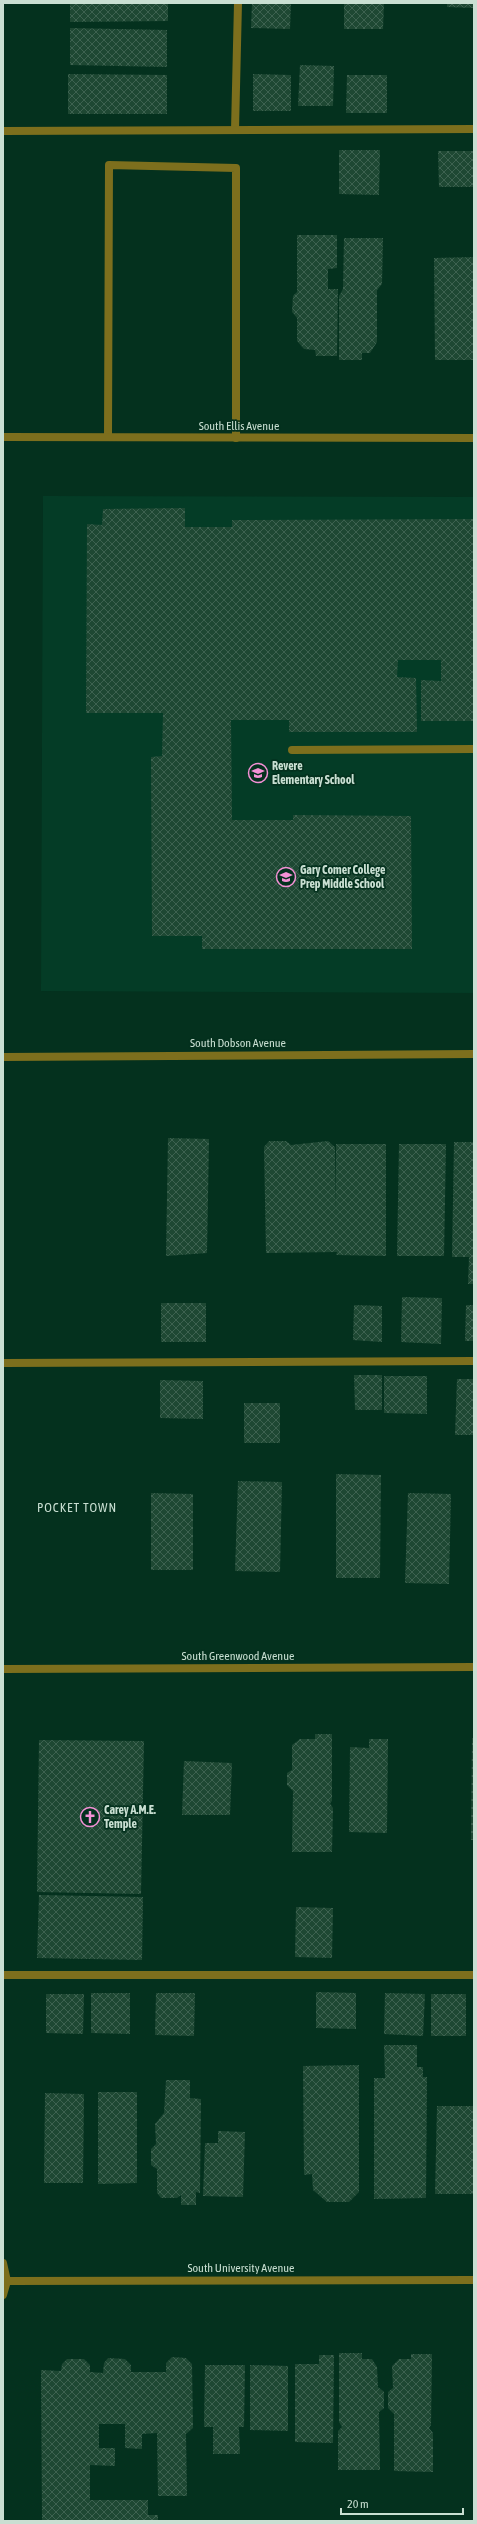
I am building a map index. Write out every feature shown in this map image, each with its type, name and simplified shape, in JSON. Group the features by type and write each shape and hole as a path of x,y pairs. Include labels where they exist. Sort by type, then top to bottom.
{"street":[{"path":"235,130 238,3"},
{"path":"3,131 474,129"},
{"path":"108,437 110,165 236,168 236,438"},
{"name":"South Ellis Avenue","path":"3,437 474,438"},
{"path":"292,750 474,749"},
{"name":"South Dobson Avenue","path":"3,1057 474,1054"},
{"path":"3,1363 474,1361"},
{"name":"South Greenwood Avenue","path":"3,1669 474,1667"},
{"path":"3,1975 474,1975"},
{"path":"3,2263 7,2280 3,2294"},
{"name":"South University Avenue","path":"7,2280 474,2280"}],"shaded area":[{"name":"Revere Elementary School","path":"43,496 474,497 474,993 41,991"}],"building":[{"path":"70,3 168,3 168,21 70,22"},
{"path":"252,3 291,3 290,29 251,28"},
{"path":"344,3 384,3 383,29 344,29"},
{"path":"447,3 474,3 474,8 447,7"},
{"path":"70,28 167,30 167,67 70,65"},
{"path":"300,65 334,66 333,106 298,106"},
{"path":"68,74 167,75 167,114 68,114"},
{"path":"253,74 291,75 291,111 253,111"},
{"path":"347,75 387,75 387,113 346,113"},
{"path":"339,150 380,150 379,195 339,194"},
{"path":"438,151 474,151 474,187 439,187"},
{"path":"297,235 337,235 337,268 328,269 328,289 338,289 337,356 316,356 315,350 304,349 297,341 297,318 292,312 293,296 297,292"},
{"path":"344,238 383,238 382,284 377,290 377,342 370,353 362,353 362,360 339,360 339,296 343,289"},
{"path":"474,257 474,360 435,360 434,258"},
{"path":"185,508 185,527 232,527 232,520 473,519 473,721 421,721 421,680 441,681 441,660 398,660 397,677 416,678 417,732 289,732 289,720 231,720 232,820 293,820 293,815 411,816 412,949 202,949 202,936 152,936 151,757 162,756 163,713 86,713 87,524 102,525 103,509"},
{"path":"168,1138 209,1139 207,1253 166,1256"},
{"path":"269,1141 286,1141 291,1145 328,1141 335,1147 336,1212 336,1144 386,1144 386,1256 336,1255 337,1252 266,1253 264,1147"},
{"path":"454,1142 474,1142 474,1284 468,1284 469,1257 452,1257"},
{"path":"399,1144 446,1144 444,1256 397,1256"},
{"path":"402,1297 442,1298 441,1344 401,1342"},
{"path":"161,1303 206,1303 206,1342 161,1342"},
{"path":"354,1305 382,1306 382,1342 353,1340"},
{"path":"466,1305 474,1305 474,1341 465,1341"},
{"path":"354,1375 382,1375 382,1410 355,1410"},
{"path":"384,1376 427,1376 427,1414 384,1413"},
{"path":"457,1379 474,1379 474,1435 455,1435"},
{"path":"160,1380 203,1381 203,1419 160,1418"},
{"path":"244,1403 280,1403 280,1443 244,1443"},
{"path":"336,1474 381,1475 380,1578 336,1578"},
{"path":"238,1481 282,1482 280,1572 235,1571"},
{"path":"151,1493 193,1494 193,1570 151,1570"},
{"path":"408,1493 451,1494 449,1584 405,1583"},
{"path":"315,1734 332,1734 332,1801 330,1803 333,1808 332,1852 292,1852 293,1791 287,1785 287,1773 292,1770 292,1745 300,1739 315,1739"},
{"path":"472,1738 474,1738 474,1840 471,1840"},
{"path":"369,1739 388,1739 387,1833 349,1832 350,1747 369,1748"},
{"name":"Carey A.M.E. Temple","path":"39,1740 144,1741 141,1894 37,1892"},
{"path":"184,1761 232,1763 230,1815 182,1815"},
{"path":"39,1895 143,1897 142,1960 37,1958"},
{"path":"296,1907 333,1908 332,1958 295,1957"},
{"path":"316,1992 356,1993 356,2029 316,2028"},
{"path":"91,1993 130,1993 130,2034 91,2033"},
{"path":"156,1993 195,1993 194,2036 155,2035"},
{"path":"385,1993 425,1994 423,2036 384,2034"},
{"path":"46,1994 84,1994 83,2034 46,2033"},
{"path":"431,1994 466,1994 466,2036 431,2036"},
{"path":"384,2045 417,2045 417,2067 423,2067 423,2077 427,2077 426,2198 374,2199 374,2078 385,2078"},
{"path":"359,2065 359,2192 349,2202 327,2202 313,2190 312,2174 304,2175 303,2066"},
{"path":"166,2080 190,2080 190,2098 201,2099 200,2193 196,2192 196,2205 181,2205 181,2195 177,2198 161,2198 157,2193 157,2169 151,2165 151,2149 156,2144 155,2124 164,2113"},
{"path":"98,2092 137,2092 137,2183 98,2184"},
{"path":"45,2093 84,2094 83,2183 44,2183"},
{"path":"437,2106 474,2106 474,2194 435,2194"},
{"path":"218,2131 245,2132 243,2197 203,2196 205,2143 218,2143"},
{"path":"339,2353 362,2353 362,2359 372,2359 377,2367 378,2387 384,2392 384,2408 379,2412 380,2470 338,2470 338,2431 342,2427 339,2422"},
{"path":"411,2354 432,2354 431,2425 429,2428 433,2433 433,2472 394,2471 394,2414 388,2408 388,2392 393,2388 392,2366 399,2359 411,2359"},
{"path":"319,2355 334,2355 333,2443 295,2442 295,2364 319,2364"},
{"path":"172,2357 186,2358 192,2364 193,2428 186,2434 187,2496 158,2496 157,2433 142,2434 142,2449 125,2448 125,2424 99,2424 99,2448 115,2448 115,2466 90,2465 90,2500 148,2500 148,2515 158,2515 158,2521 42,2521 41,2370 61,2371 62,2364 67,2359 84,2359 90,2365 90,2372 103,2373 104,2363 108,2358 125,2359 131,2365 131,2372 166,2372 166,2363"},
{"path":"205,2365 245,2365 244,2427 239,2427 240,2454 213,2454 213,2427 204,2427"},
{"path":"250,2365 288,2366 288,2431 250,2430"}],"place":[{"name":"Revere Elementary School","path":"258,773"},
{"name":"Gary Comer College Prep Middle School","path":"286,877"},
{"name":"Carey A.M.E. Temple","path":"90,1817"}],"district":[{"name":"POCKET TOWN","path":"77,1507"}]}
